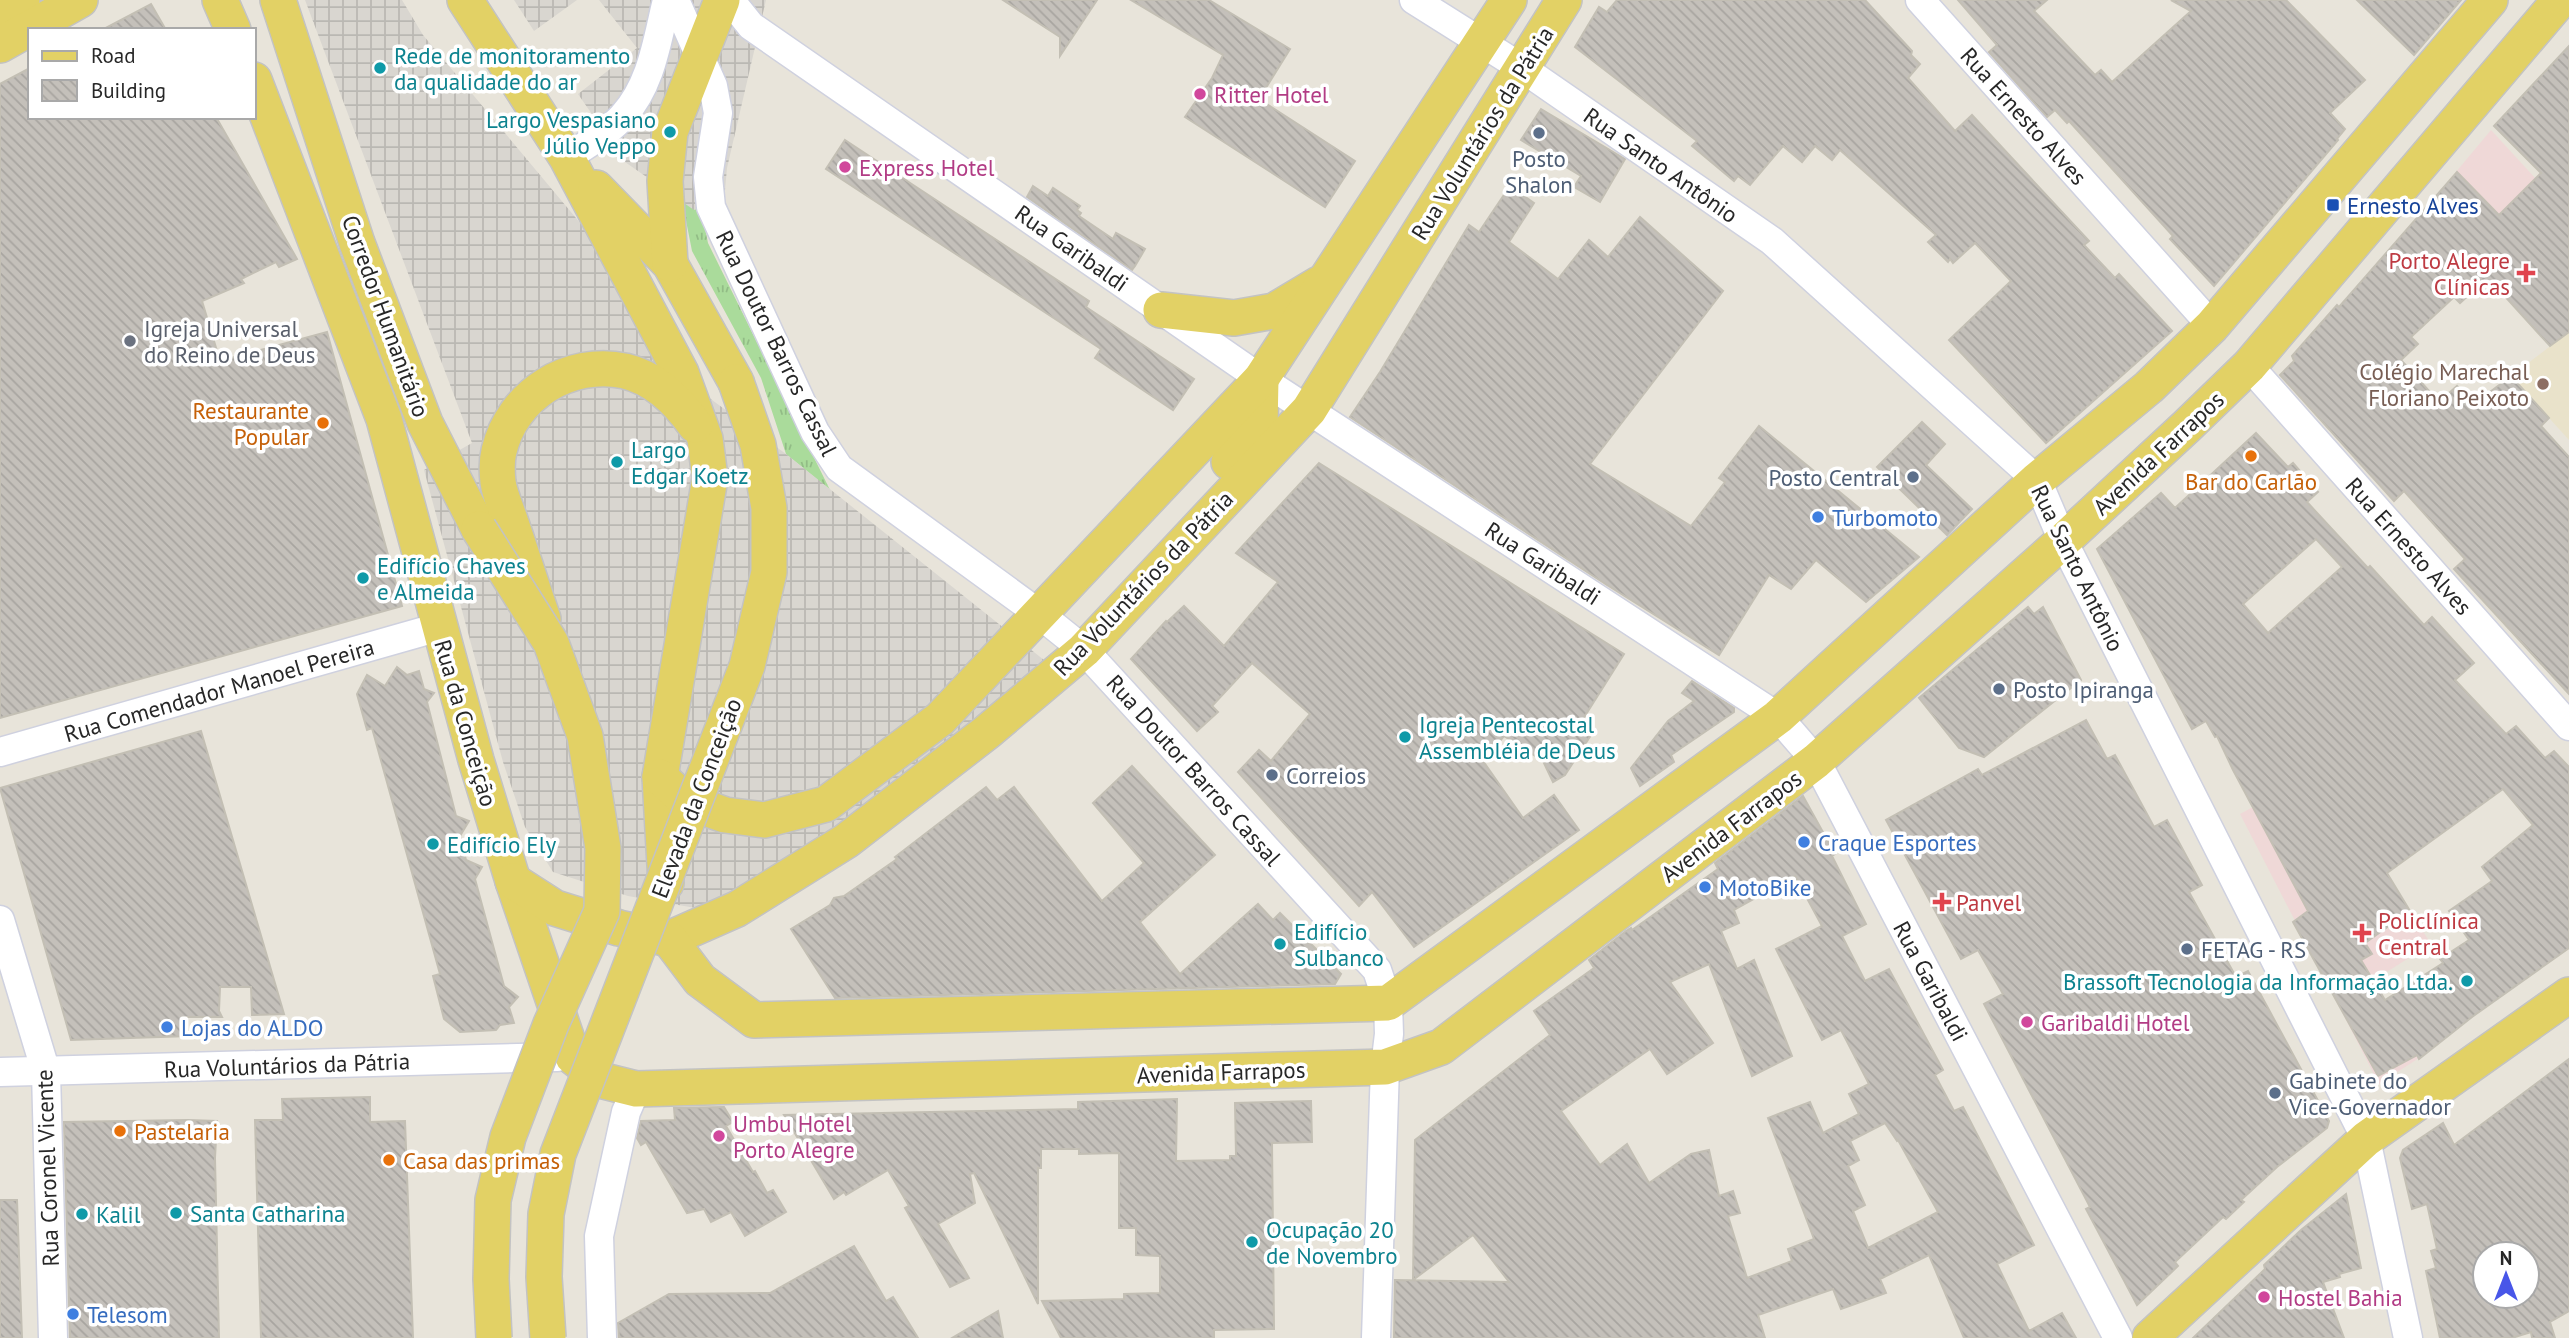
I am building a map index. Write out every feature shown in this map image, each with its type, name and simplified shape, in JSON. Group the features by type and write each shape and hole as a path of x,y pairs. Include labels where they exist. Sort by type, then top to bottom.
{"main road":[{"path":"0,12 22,0"},
{"path":"30,28 80,0"},
{"path":"220,0 232,28"},
{"name":"Corredor Humanitário","path":"278,0 357,243 425,423 495,528"},
{"path":"465,0 566,158 681,373 705,439 710,478 660,777 669,939 700,980 754,1020 1388,1003 1778,717 2037,480 2148,387 2212,326 2490,0"},
{"path":"670,264 665,181 670,132 722,0"},
{"name":"Rua Voluntários da Pátria","path":"660,777 686,801 725,815 764,820 826,804 940,719 1261,379 1509,0"},
{"name":"Rua Voluntários da Pátria","path":"669,939 737,909 846,841 987,732 1084,650 1309,410 1564,0"},
{"name":"Avenida Farrapos","path":"636,1089 1385,1067 1441,1047 1816,761 2063,541 2249,366 2560,0"},
{"path":"0,45 28,29"},
{"name":"Rua da Conceição","path":"256,85 384,419 439,627 513,881 573,1057"},
{"path":"566,158 670,264"},
{"name":"Elevada da Conceição","path":"548,1338 544,1277 546,1214 558,1153 747,666 769,572 769,508 760,458 736,382 670,264"},
{"path":"1160,310 1234,318 1274,311 1325,281"},
{"path":"494,1338 491,1279 493,1200 508,1137 551,1024 601,911 603,848 585,736 551,643 495,528 499,451 512,420 531,395 559,377 592,369 626,371 654,384 681,406 705,439"},
{"path":"1160,568 1184,512 1260,428 1261,379"},
{"path":"513,881 555,908 619,928 669,939"},
{"path":"2150,1338 2366,1139 2569,995"},
{"path":"573,1057 604,1081 636,1089"}],"street":[{"path":"566,158 622,118 637,98 650,70 667,0"},
{"name":"Rua Doutor Barros Cassal","path":"675,0 713,86 718,113 708,177 711,207 815,432 839,468 1038,613 1084,650 1377,970 1388,1003 1389,1034 1385,1067 1376,1338"},
{"name":"Rua Garibaldi","path":"730,0 751,26 1160,310 1778,717 1816,761 2118,1338"},
{"name":"Rua Santo Antônio","path":"1414,0 1522,68 1772,241 2037,480 2063,541 2366,1139 2408,1338"},
{"name":"Rua Ernesto Alves","path":"1920,0 2212,326"},
{"name":"Rua Ernesto Alves","path":"2249,366 2569,726"},
{"name":"Rua Comendador Manoel Pereira","path":"0,752 439,627"},
{"name":"Rua Coronel Vicente","path":"0,920 46,1072 53,1338"},
{"name":"Rua Voluntários da Pátria","path":"0,1072 573,1057"},
{"path":"602,1338 599,1236 626,1112 636,1089"}],"shaded area":[{"name":"Largo Edgar Koetz","path":"305,0 402,0 423,35 586,230 656,359 786,454 1054,668 841,838 712,911 628,896 553,872 525,827 503,762 424,470 472,443"},
{"path":"514,0 577,0 534,31"},
{"name":"Largo Vespasiano Júlio Veppo","path":"599,0 766,0 727,168 724,201 694,210 625,162 578,94 637,48"},
{"name":"Porto Alegre Clínicas","path":"2491,130 2569,215 2569,331 2550,346 2425,209"},
{"name":"Colégio Marechal Floriano Peixoto","path":"2569,332 2569,440 2511,376"},
{"name":"Policlínica Central","path":"2321,770 2431,944 2374,980 2419,1058 2379,1084 2240,814"}],"green space":[{"path":"678,180 695,180 708,243 830,490 786,454 761,378 692,251"}],"building":[{"path":"1003,0 1097,0 1060,56 1060,37"},
{"path":"1131,0 1209,0 1290,49 1259,99 1355,161 1325,207 1185,117 1212,78 1223,55"},
{"path":"1617,0 1865,0 1912,51 1911,55 1920,64 1908,78 1955,131 1972,115 2089,241 2084,245 2115,278 2119,274 2172,331 2046,443 1949,340 2011,281 1975,243 1953,263 1950,259 1948,262 1928,242 1936,235 1840,150 1832,160 1815,146 1802,162 1783,146 1750,185 1738,176 1734,181 1692,146 1697,141 1575,47 1599,7 1607,12"},
{"path":"1958,0 2047,0 2034,11 2095,75 2101,70 2112,82 2191,11 2171,0 2286,0 2365,80 2330,113 2345,129 2338,140 2214,286 2170,239 2173,236 2069,121 2067,123 2055,110 2047,117 1989,52 1997,45"},
{"path":"2357,0 2461,0 2414,55"},
{"path":"151,4 165,28 106,28"},
{"path":"2569,46 2569,332 2550,346 2491,281 2479,293 2471,293 2460,303 2454,297 2411,337 2418,344 2401,360 2439,402 2457,386 2474,404 2511,376 2549,418 2541,426 2569,457 2569,694 2454,569 2465,559 2404,491 2394,501 2280,375 2294,361 2292,356 2337,305 2339,307 2457,172 2499,215 2541,173 2494,126"},
{"path":"28,69 28,119 217,119 297,259 279,267 276,262 241,279 244,283 202,301 220,361 327,332 402,606 0,718 0,84"},
{"path":"1541,109 1625,159 1600,202 1574,187 1581,176 1521,140"},
{"path":"845,140 1089,301 1086,307 1194,379 1173,410 1095,358 1101,349 826,169"},
{"path":"1033,186 1048,196 1053,188 1080,206 1077,210 1081,213 1079,216 1113,239 1116,233 1145,249 1132,270 1027,197"},
{"path":"1510,186 1534,203 1509,242 1558,279 1589,240 1608,257 1640,217 1723,291 1590,464 1691,526 1725,482 1719,478 1759,426 1919,557 1866,602 1816,560 1791,589 1769,575 1719,655 1350,417 1469,225 1479,232"},
{"name":"Posto Central","path":"1922,422 1945,444 1926,465 1972,509 1947,535 1877,467"},
{"path":"2256,433 2288,467 2293,463 2318,492 2307,502 2368,568 2370,566 2424,625 2432,617 2474,663 2455,680 2506,734 2516,726 2545,758 2554,751 2569,767 2569,948 2472,1017 2419,1059 2417,1055 2378,1076 2293,922 2308,911 2217,736 2215,737 2206,721 2192,729 2097,549 2161,493 2175,508","holes":["2316,539 2342,567 2268,633 2243,604","2503,789 2533,825 2482,867 2492,881 2449,911 2469,940 2440,959 2443,963 2385,1000 2361,960 2372,954 2365,943 2410,911 2387,873"]},
{"path":"1319,463 1624,654 1578,727 1591,735 1565,775 1553,782 1543,761 1504,736 1483,761 1523,818 1554,795 1579,830 1414,947 1372,892 1359,906 1238,772 1259,750 1271,761 1310,714 1252,663 1212,706 1218,712 1197,731 1131,659 1166,621 1184,606 1224,646 1278,582 1236,553"},
{"name":"Posto Ipiranga","path":"2028,607 2034,614 2043,607 2081,680 1984,757 1959,748 1919,698"},
{"name":"Edifício Ely","path":"397,667 407,675 419,671 424,689 434,693 427,702 456,816 469,821 460,836 466,860 482,867 475,879 504,986 518,997 509,1007 514,1023 500,1025 496,1030 460,1032 444,1019 433,976 440,974 372,728 367,730 357,694 367,675 385,686"},
{"path":"1692,681 1734,708 1734,712 1671,755 1674,762 1640,786 1631,768 1668,721 1694,701 1682,693"},
{"path":"2086,720 2107,759 2115,755 2154,827 2167,820 2202,885 2189,892 2236,977 2248,971 2329,1121 2327,1128 2277,1167 2241,1200 2244,1202 2226,1219 2223,1217 2175,1262 2178,1266 2137,1305 2086,1209 2090,1207 1984,1004 2003,994 1978,950 1961,959 1886,820 1978,769 1982,775"},
{"path":"201,731 284,1014 252,1015 251,987 220,987 219,1011 222,1017 183,1017 189,1036 71,1040 0,788"},
{"path":"1132,766 1215,855 1140,922 1180,974 1258,904 1273,920 1280,913 1341,974 1335,984 835,998 791,929 830,905 834,898 844,896 897,859 895,857 986,787 997,800 1014,787 1102,901 1144,863 1093,803"},
{"path":"1803,796 1835,854 1832,856 1866,924 1842,936 1865,981 1889,969 1943,1070 1935,1075 1954,1111 1963,1107 2034,1245 1997,1264 2029,1331 2062,1313 2076,1338 1964,1338 1929,1255 1880,1279 1886,1293 1841,1309 1833,1289 1758,1315 1765,1338 1394,1338 1395,1280 1509,1282 1473,1235 1413,1280 1415,1140 1550,1035 1534,1011 1594,968 1589,960 1626,931 1631,928 1632,930 1718,869 1715,863","holes":["1795,876 1822,926 1776,949 1822,1040 1841,1030 1869,1084 1849,1094 1859,1114 1823,1133 1810,1102 1768,1118 1814,1239 1788,1249 1792,1261 1747,1278 1728,1216 1740,1213 1733,1191 1719,1196 1709,1150 1691,1154 1649,1183 1627,1144 1600,1165 1561,1111 1650,1049 1667,1074 1713,1043 1670,982 1709,964 1752,1076 1792,1056 1754,960 1737,969 1721,931 1739,923 1734,910","1885,1123 1898,1140 1938,1212 1868,1248 1853,1211 1865,1205 1848,1166 1859,1160 1850,1141"]},
{"path":"2569,1059 2569,1311 2550,1322 2555,1338 2532,1338 2531,1332 2512,1338 2440,1338 2426,1271 2436,1268 2431,1251 2437,1249 2427,1204 2412,1209 2400,1158 2403,1150 2443,1123 2454,1145"},
{"path":"370,1097 370,1122 405,1121 413,1338 261,1338 255,1120 283,1120 282,1099"},
{"path":"1177,1099 1176,1161 1230,1160 1230,1156 1236,1156 1235,1103 1311,1101 1312,1142 1272,1143 1274,1329 1214,1330 1214,1338 1061,1338 1042,1301 1124,1299 1124,1294 1160,1293 1160,1256 1136,1255 1136,1228 1119,1228 1119,1153 1079,1154 1079,1149 1041,1149 1041,1168 1038,1168 1038,1304 974,1173 970,1174 975,1203 938,1224 969,1278 950,1287 905,1208 909,1206 888,1170 846,1195 844,1192 834,1199 784,1115 1078,1109 1078,1102"},
{"path":"724,1107 733,1122 726,1126 753,1172 755,1171 767,1193 773,1190 786,1212 745,1236 731,1212 711,1222 704,1209 687,1213 646,1142 641,1145 637,1138 641,1121 675,1120 674,1108"},
{"path":"217,1121 215,1158 219,1338 70,1338 64,1122"},
{"path":"2346,1194 2361,1268 2323,1282 2344,1338 2193,1338 2265,1269 2264,1265 2301,1230"},
{"path":"0,1200 17,1200 22,1338 0,1338"},
{"path":"854,1246 886,1301 893,1297 918,1338 619,1338 618,1323 669,1294 770,1293"},
{"path":"998,1311 1003,1338 952,1338"}],"place":[{"name":"Rede de monitoramento da qualidade do ar","path":"380,68"},
{"name":"Ritter Hotel","path":"1200,94"},
{"name":"Largo Vespasiano Júlio Veppo","path":"670,132"},
{"name":"Posto Shalon","path":"1539,133"},
{"name":"Express Hotel","path":"845,167"},
{"name":"Ernesto Alves","path":"2333,205"},
{"name":"Porto Alegre Clínicas","path":"2526,273"},
{"name":"Igreja Universal do Reino de Deus","path":"130,341"},
{"name":"Colégio Marechal Floriano Peixoto","path":"2543,384"},
{"name":"Restaurante Popular","path":"323,423"},
{"name":"Bar do Carlão","path":"2251,456"},
{"name":"Largo Edgar Koetz","path":"617,462"},
{"name":"Posto Central","path":"1913,477"},
{"name":"Turbomoto","path":"1818,517"},
{"name":"Edifício Chaves e Almeida","path":"363,578"},
{"name":"Posto Ipiranga","path":"1999,689"},
{"name":"Igreja Pentecostal Assembléia de Deus","path":"1405,737"},
{"name":"Correios","path":"1272,775"},
{"name":"Craque Esportes","path":"1804,842"},
{"name":"Edifício Ely","path":"433,844"},
{"name":"MotoBike","path":"1705,887"},
{"name":"Panvel","path":"1942,902"},
{"name":"Policlínica Central","path":"2362,933"},
{"name":"Edifício Sulbanco","path":"1280,944"},
{"name":"FETAG - RS","path":"2187,949"},
{"name":"Brassoft Tecnologia da Informação Ltda.","path":"2467,981"},
{"name":"Garibaldi Hotel","path":"2027,1022"},
{"name":"Lojas do ALDO","path":"167,1027"},
{"name":"Gabinete do Vice-Governador","path":"2275,1093"},
{"name":"Pastelaria","path":"120,1131"},
{"name":"Umbu Hotel Porto Alegre","path":"719,1136"},
{"name":"Casa das primas","path":"389,1160"},
{"name":"Santa Catharina","path":"176,1213"},
{"name":"Kalil","path":"82,1214"},
{"name":"Ocupação 20 de Novembro","path":"1252,1242"},
{"name":"Hostel Bahia","path":"2264,1297"},
{"name":"Telesom","path":"73,1314"}]}
